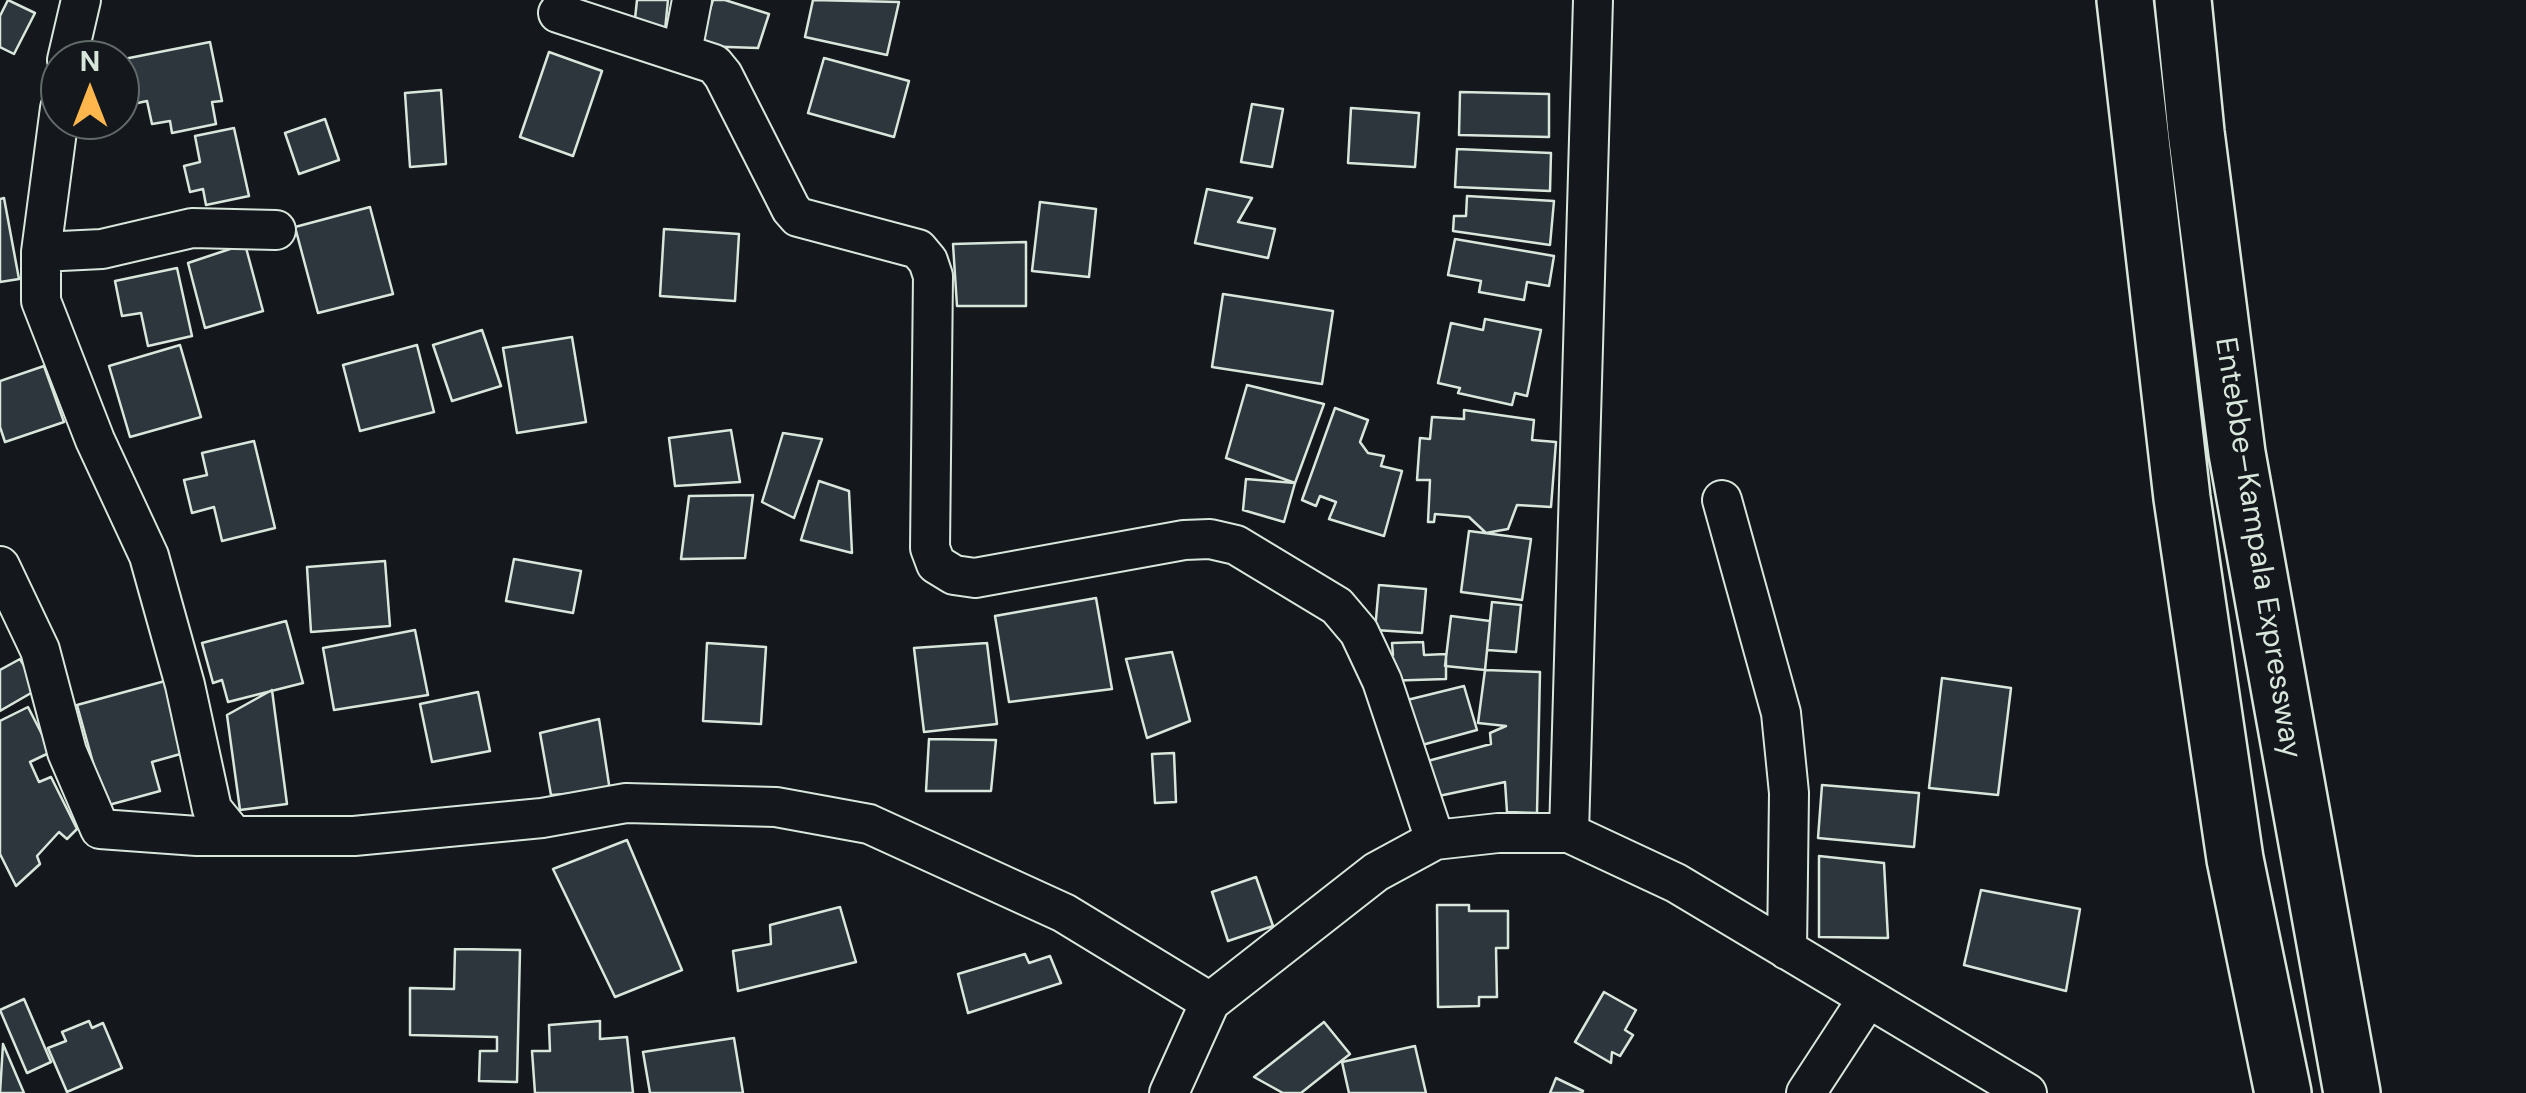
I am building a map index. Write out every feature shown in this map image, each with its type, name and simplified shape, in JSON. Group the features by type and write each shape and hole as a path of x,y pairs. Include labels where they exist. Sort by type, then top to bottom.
{"highway":[{"name":"Entebbe–Kampala Expressway","path":"2125,0 2182,498 2236,859 2283,1093"},
{"name":"Entebbe–Kampala Expressway","path":"2183,0 2237,452 2352,1093"}],"street":[{"path":"72,40 81,0"},
{"path":"682,52 692,0"},
{"path":"1569,834 1593,0"},
{"path":"558,13 714,64 724,74 798,217 918,249 928,261 933,276 930,548 936,564 954,575 975,578 1184,540 1210,539 1236,545 1337,606 1359,632 1382,681 1435,840"},
{"path":"56,140 41,252 41,301 95,440 149,556 185,685 212,809 234,836"},
{"path":"41,252 102,249 192,228 276,230"},
{"path":"1722,500 1781,713 1790,793 1787,950"},
{"path":"0,566 40,650 67,752 100,828 234,836 354,836 542,818 626,803 776,807 869,824 1064,913 1210,1002"},
{"path":"1169,1093 1210,1002 1376,872 1435,840 1498,833 1569,834 1676,883 2027,1093"},
{"path":"1806,1093 1868,998"}],"building":[{"path":"8,0 35,13 14,54 0,47 0,16"},
{"path":"637,0 668,0 665,30 634,28"},
{"path":"713,0 769,14 758,48 698,46"},
{"path":"813,0 899,2 887,55 805,37"},
{"path":"210,42 222,101 212,102 216,124 172,133 170,121 152,124 147,101 140,103 140,56"},
{"path":"549,52 602,71 573,156 520,137"},
{"path":"824,58 909,81 894,137 808,113"},
{"path":"441,90 446,164 410,167 405,93"},
{"path":"1460,92 1549,94 1549,137 1459,135"},
{"path":"1252,104 1283,109 1272,167 1241,162"},
{"path":"1351,108 1419,113 1415,167 1348,163"},
{"path":"325,119 339,160 299,174 285,133"},
{"path":"234,128 249,196 206,205 203,189 190,192 184,166 200,162 195,136"},
{"path":"1457,149 1551,153 1550,191 1455,187"},
{"path":"1207,189 1252,198 1238,222 1275,229 1268,258 1195,243"},
{"path":"1467,196 1554,201 1550,245 1453,231 1454,216 1466,216"},
{"path":"4,198 19,279 0,282 0,199"},
{"path":"1040,202 1096,209 1089,277 1032,271"},
{"path":"370,207 393,294 318,313 295,227"},
{"path":"664,229 739,234 735,301 660,296"},
{"path":"1455,239 1554,256 1549,286 1527,282 1524,300 1479,292 1481,281 1448,275"},
{"path":"1026,242 1026,306 957,306 953,244"},
{"path":"245,244 263,311 205,328 188,263"},
{"path":"177,268 192,336 148,346 141,313 122,316 115,281"},
{"path":"1223,294 1333,311 1322,384 1212,367"},
{"path":"1485,319 1541,330 1527,396 1515,393 1512,405 1458,393 1460,388 1438,383 1451,323 1483,330"},
{"path":"482,330 501,386 452,401 433,345"},
{"path":"572,337 586,422 517,433 503,348"},
{"path":"180,345 201,417 130,437 109,366"},
{"path":"417,345 434,412 360,431 343,365"},
{"path":"44,366 64,422 5,442 0,427 0,381"},
{"path":"1247,385 1324,404 1295,483 1226,458"},
{"path":"1335,408 1368,420 1360,442 1368,453 1384,456 1381,466 1402,471 1384,536 1329,519 1336,502 1320,496 1316,506 1302,500"},
{"path":"1464,410 1534,420 1532,440 1556,442 1551,507 1517,505 1508,529 1486,533 1469,517 1435,514 1434,522 1428,522 1430,480 1417,480 1420,438 1430,439 1432,417 1464,419"},
{"path":"731,430 740,482 675,486 669,438"},
{"path":"783,433 822,439 794,518 762,502"},
{"path":"254,441 275,528 222,541 214,507 192,513 184,480 207,475 202,453"},
{"path":"1246,479 1295,483 1284,522 1243,510"},
{"path":"819,481 849,491 852,553 801,540"},
{"path":"753,495 745,558 681,559 689,496"},
{"path":"1469,531 1531,539 1522,600 1461,592"},
{"path":"514,559 581,571 573,613 506,601"},
{"path":"385,561 390,626 311,632 307,567"},
{"path":"1379,585 1426,589 1422,633 1375,630"},
{"path":"1096,598 1112,689 1009,702 995,616"},
{"path":"1492,602 1521,605 1516,652 1487,650"},
{"path":"1451,616 1490,621 1485,670 1445,666"},
{"path":"286,621 303,683 228,702 222,680 213,683 202,643"},
{"path":"415,630 428,695 334,710 323,648"},
{"path":"1423,642 1424,655 1446,654 1446,679 1382,681 1382,656 1393,655 1392,643"},
{"path":"707,643 766,647 761,724 703,721"},
{"path":"987,643 997,724 924,732 914,648"},
{"path":"1172,652 1190,721 1147,738 1126,659"},
{"path":"20,659 38,689 0,711 0,670"},
{"path":"1485,670 1540,672 1537,813 1507,812 1505,782 1434,797 1424,762 1491,744 1490,733 1506,726 1478,723"},
{"path":"1942,678 2011,688 1998,795 1929,788"},
{"path":"165,681 184,753 152,762 160,791 105,806 77,705"},
{"path":"1464,686 1477,730 1411,748 1399,702"},
{"path":"272,690 287,804 240,810 227,715"},
{"path":"478,692 490,751 432,762 420,704"},
{"path":"28,707 51,752 30,762 39,782 51,777 77,829 67,839 59,832 37,856 40,864 16,886 0,854 0,721"},
{"path":"599,719 610,791 551,795 540,733"},
{"path":"929,739 996,740 991,791 926,791"},
{"path":"1174,753 1176,802 1155,803 1152,754"},
{"path":"1822,785 1919,793 1914,847 1818,838"},
{"path":"627,840 682,970 615,997 553,869"},
{"path":"1819,856 1884,863 1888,938 1819,937"},
{"path":"1256,877 1273,926 1228,941 1212,892"},
{"path":"1981,890 2080,909 2066,991 1964,965"},
{"path":"1437,905 1469,905 1469,911 1508,911 1508,948 1496,948 1497,997 1479,997 1479,1006 1438,1007"},
{"path":"840,907 856,962 738,991 733,951 771,944 770,925"},
{"path":"455,949 520,950 517,1082 479,1081 480,1051 497,1051 497,1037 410,1035 410,988 454,989"},
{"path":"1025,954 1029,963 1050,956 1061,983 968,1013 958,974"},
{"path":"1604,992 1636,1010 1625,1030 1633,1035 1620,1056 1612,1052 1611,1063 1575,1042"},
{"path":"24,999 51,1062 27,1073 0,1010"},
{"path":"89,1021 92,1028 103,1023 122,1068 67,1092 48,1048 66,1041 62,1032"},
{"path":"600,1021 600,1039 627,1037 633,1093 535,1093 532,1051 550,1051 549,1025"},
{"path":"1324,1022 1350,1054 1301,1093 1283,1093 1254,1077"},
{"path":"734,1038 743,1093 650,1093 643,1052"},
{"path":"3,1044 24,1093 0,1093"},
{"path":"1415,1046 1426,1093 1349,1093 1342,1062"},
{"path":"1556,1078 1583,1091 1582,1093 1550,1093"}]}
